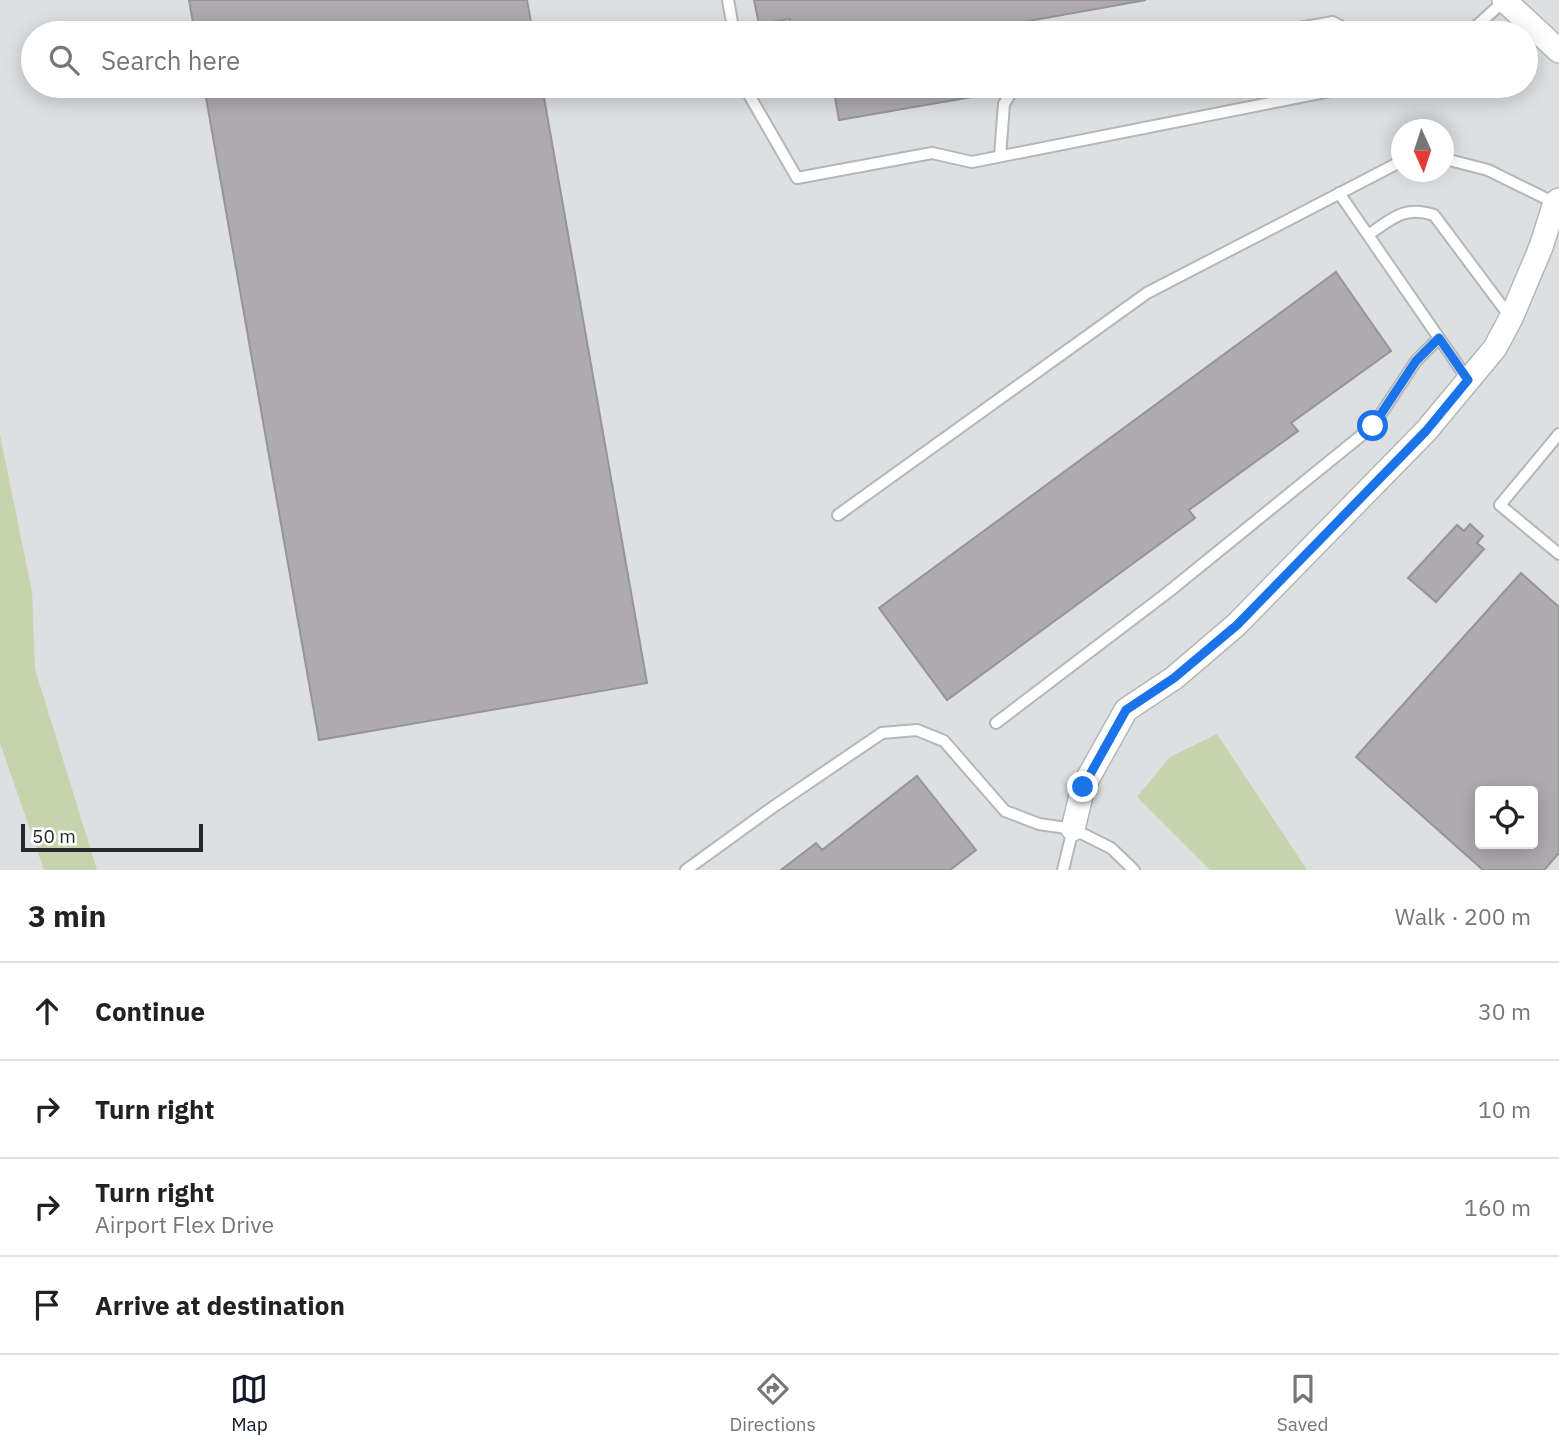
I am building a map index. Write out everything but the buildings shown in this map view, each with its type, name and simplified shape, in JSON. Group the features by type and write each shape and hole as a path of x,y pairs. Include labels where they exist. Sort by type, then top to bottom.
{"street":[{"path":"1505,0 1527,21"},
{"path":"1538,31 1559,51"},
{"path":"1073,830 1083,787 1126,710 1174,678 1237,625 1426,431 1495,348 1511,318 1541,247 1557,201"}],"lane":[{"path":"728,0 732,21"},
{"path":"1482,21 1505,0"},
{"path":"751,98 797,178 932,153 972,162 1295,98"},
{"path":"1000,156 1004,104 1008,98"},
{"path":"1454,161 1488,170 1557,201"},
{"path":"838,515 1147,293 1391,167"},
{"path":"1339,193 1468,380"},
{"path":"1368,235 1398,215 1419,210 1434,215 1511,318"},
{"path":"996,723 1167,593 1373,426 1416,361 1439,338"},
{"path":"1559,434 1500,506 1559,554"},
{"path":"686,870 882,733 917,730 944,741 1005,811 1039,824 1073,830 1111,849 1134,870"},
{"path":"1063,870 1073,830"}],"green space":[{"path":"0,435 32,592 35,669 97,870 44,870 0,743"},
{"path":"1217,734 1307,870 1210,870 1137,797 1170,757"}],"route":[{"path":"1083,787 1126,710 1174,678 1237,625 1426,431 1468,380 1439,338 1416,361 1373,426"}]}
